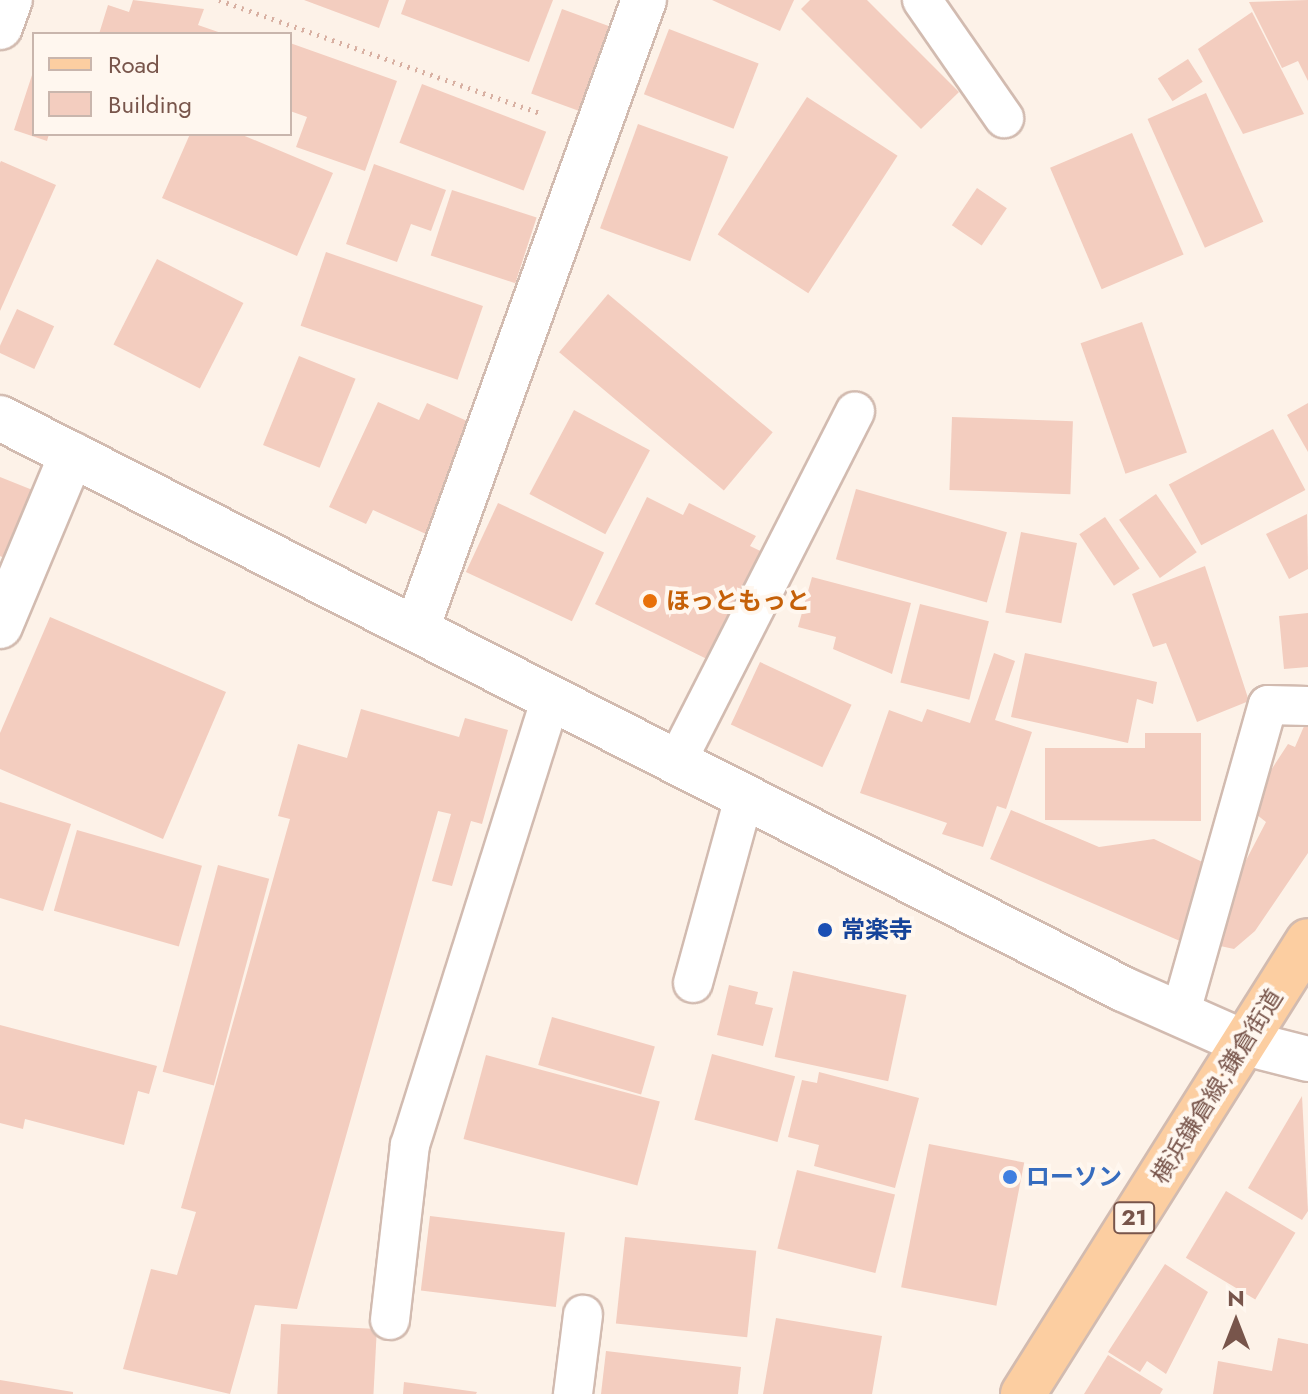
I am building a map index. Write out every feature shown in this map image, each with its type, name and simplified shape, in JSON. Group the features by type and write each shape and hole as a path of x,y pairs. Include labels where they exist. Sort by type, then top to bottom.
{"main road":[{"name":"横浜鎌倉線;鎌倉街道","path":"1023,1394 1308,941"}],"street":[{"path":"0,27 10,0"},
{"path":"417,628 644,0"},
{"path":"0,418 1180,1015 1245,1043 1308,1059"},
{"path":"0,626 72,454"}],"lane":[{"path":"922,0 1004,118"},
{"path":"678,759 855,411"},
{"path":"390,1320 410,1145 552,696"},
{"path":"1180,1015 1268,705 1308,706"},
{"path":"693,983 745,794"},
{"path":"573,1394 583,1315"}],"path":[{"path":"219,0 594,132"}],"building":[{"path":"133,0 204,9 198,25 218,32 100,32 108,5 129,12"},
{"path":"304,0 389,0 379,28"},
{"path":"406,0 553,0 529,62 401,14"},
{"path":"712,0 794,0 780,31"},
{"path":"810,0 867,0 959,92 921,129 801,9"},
{"path":"1308,0 1308,81 1298,61 1282,68 1249,2"},
{"path":"562,9 613,27 582,112 531,94"},
{"path":"1252,12 1304,114 1243,134 1198,49"},
{"path":"669,29 759,63 734,129 644,94"},
{"path":"292,44 397,81 365,171 296,147 307,117 292,112"},
{"path":"1188,59 1203,82 1173,101 1158,79"},
{"path":"32,75 32,136 14,130"},
{"path":"422,84 546,132 524,190 399,143"},
{"path":"1206,93 1263,222 1205,248 1148,119"},
{"path":"807,97 898,156 808,293 718,235"},
{"path":"638,124 728,157 690,261 600,228"},
{"path":"1132,133 1184,255 1102,289 1050,168"},
{"path":"32,136 48,136 47,141"},
{"path":"189,136 245,136 333,173 297,256 162,198"},
{"path":"0,163 56,185 0,311"},
{"path":"374,164 446,190 431,231 411,224 397,262 346,244"},
{"path":"977,188 1007,208 982,245 952,225"},
{"path":"452,190 537,218 515,283 431,256"},
{"path":"326,252 483,306 458,380 301,326"},
{"path":"157,259 243,303 200,389 113,345"},
{"path":"608,294 773,432 724,490 559,352"},
{"path":"17,309 54,326 34,369 0,353 0,345"},
{"path":"1142,322 1187,452 1125,474 1081,343"},
{"path":"299,356 356,379 320,468 263,445"},
{"path":"378,402 419,420 427,403 476,425 426,534 373,510 366,524 329,507"},
{"path":"1308,403 1308,452 1287,415"},
{"path":"574,410 650,450 605,534 529,494"},
{"path":"952,417 1073,421 1070,494 949,490"},
{"path":"1273,429 1305,490 1201,545 1169,484"},
{"path":"0,477 35,491 6,559 0,556"},
{"path":"856,489 1007,532 987,602 836,559"},
{"path":"1156,494 1197,552 1160,578 1119,520"},
{"path":"647,497 683,515 689,503 756,536 750,546 769,555 715,663 595,604"},
{"path":"498,503 604,552 572,621 466,572"},
{"path":"1307,514 1308,569 1289,579 1266,534"},
{"path":"1105,517 1140,568 1114,586 1079,534"},
{"path":"1021,532 1077,543 1061,623 1005,612"},
{"path":"1205,566 1249,701 1197,722 1166,643 1153,647 1132,594"},
{"path":"812,577 911,603 892,674 833,649 836,637 798,627"},
{"path":"920,604 989,621 969,700 900,683"},
{"path":"1308,613 1308,667 1284,669 1279,616"},
{"path":"50,617 226,692 163,839 0,769 0,733"},
{"path":"994,653 1015,661 995,720 1032,732 1006,809 997,806 983,847 942,834 947,823 860,793 889,710 922,722 927,709 970,723"},
{"path":"1025,653 1157,682 1153,704 1137,699 1128,743 1011,717"},
{"path":"760,662 852,705 822,767 731,725"},
{"path":"361,709 459,737 465,718 508,730 482,824 471,821 452,886 432,881 451,814 438,811 297,1309 255,1305 230,1394 123,1369 151,1269 177,1275 196,1212 181,1208 290,819 278,816 298,744 347,758"},
{"path":"1308,717 1308,853 1255,931 1234,949 1211,944 1218,914 1266,822 1247,807 1288,744 1295,747"},
{"path":"1145,733 1201,733 1201,821 1045,820 1045,748 1145,748"},
{"path":"0,802 71,824 43,911 0,898"},
{"path":"1011,810 1099,847 1154,839 1213,867 1180,941 990,859"},
{"path":"77,830 202,866 179,947 54,911"},
{"path":"218,865 269,879 214,1085 163,1072"},
{"path":"793,971 906,995 888,1081 775,1057"},
{"path":"729,985 758,992 755,1004 773,1008 763,1046 717,1035"},
{"path":"552,1017 655,1046 641,1095 538,1065"},
{"path":"0,1025 157,1066 149,1094 138,1091 124,1145 25,1119 23,1129 0,1123"},
{"path":"712,1054 795,1076 777,1142 694,1120"},
{"path":"486,1055 660,1102 637,1186 463,1139"},
{"path":"819,1072 919,1098 895,1188 814,1166 819,1145 788,1137 802,1080 817,1083"},
{"path":"1302,1096 1308,1211 1302,1220 1248,1188"},
{"path":"929,1144 1024,1163 996,1306 901,1287"},
{"path":"797,1170 895,1194 875,1273 777,1249"},
{"path":"1226,1191 1295,1233 1255,1300 1186,1258"},
{"path":"430,1216 565,1233 556,1307 421,1290"},
{"path":"625,1237 756,1251 747,1337 616,1324"},
{"path":"1165,1264 1208,1292 1166,1374 1147,1361 1140,1372 1108,1352"},
{"path":"776,1318 882,1336 872,1394 763,1394"},
{"path":"281,1324 377,1329 373,1394 277,1394"},
{"path":"1278,1338 1308,1344 1308,1394 1213,1394 1218,1361 1272,1371"},
{"path":"606,1351 741,1367 738,1394 601,1394"},
{"path":"1108,1355 1163,1389 1160,1394 1084,1394"},
{"path":"0,1380 73,1392 73,1394 0,1394"},
{"path":"404,1382 477,1392 403,1394"}],"place":[{"name":"ほっともっと","path":"650,601"},
{"name":"常楽寺","path":"825,930"},
{"name":"ローソン","path":"1010,1177"}]}
